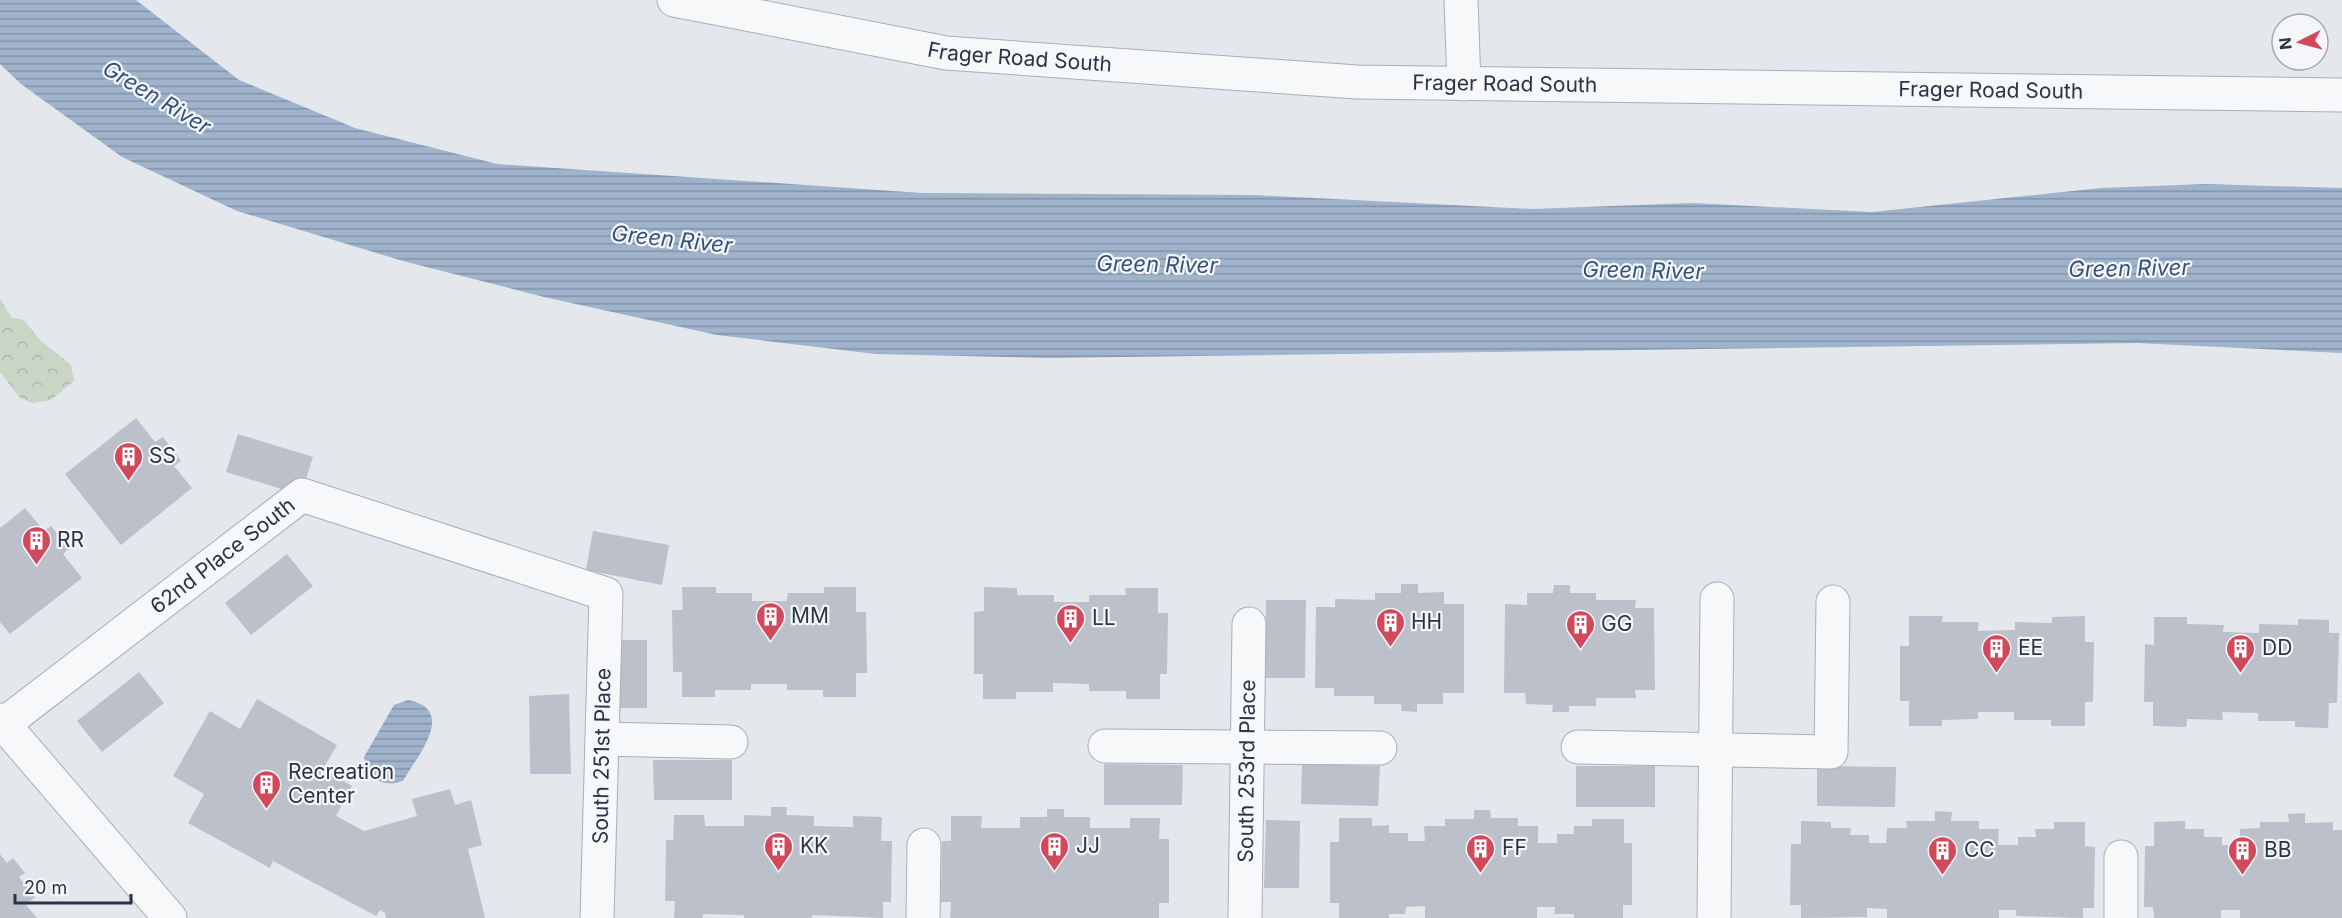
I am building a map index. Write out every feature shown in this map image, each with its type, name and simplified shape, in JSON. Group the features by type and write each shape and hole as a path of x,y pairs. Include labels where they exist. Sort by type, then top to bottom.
{"street":[{"name":"Frager Road South","path":"674,0 946,53 1357,82 2342,95"},
{"path":"1461,0 1464,84"},
{"name":"62nd Place South","path":"170,918 2,722 302,495 606,594"},
{"name":"South 251st Place","path":"597,918 606,594"},
{"path":"1714,918 1717,599"},
{"path":"1578,747 1831,752 1833,602"},
{"name":"South 253rd Place","path":"1245,918 1249,624"},
{"path":"602,740 731,742"},
{"path":"1105,746 1380,748"},
{"path":"923,918 924,845"},
{"path":"2121,857 2121,918"}],"green space":[{"path":"0,299 12,318 24,320 40,340 71,365 74,381 51,400 32,403 20,398 0,372"}],"water":[{"name":"Green River","path":"0,0 136,0 239,80 355,128 497,164 922,193 1254,195 1533,209 1692,203 1872,212 2101,188 2206,184 2342,188 2342,353 2137,343 1047,358 876,354 717,335 544,297 403,261 237,211 122,157 21,84 0,64"},
{"path":"408,700 423,705 430,713 432,723 430,735 403,781 382,782 368,771 364,757 394,705"}],"building":[{"name":"SS","path":"136,418 155,442 163,437 181,461 174,466 192,488 121,545 65,474"},
{"path":"238,434 313,457 301,495 226,472"},
{"name":"RR","path":"25,508 44,531 51,526 69,549 63,554 82,578 10,634 0,622 0,528"},
{"path":"593,531 669,545 662,585 586,570"},
{"path":"287,554 313,586 251,635 225,603"},
{"name":"HH","path":"1401,584 1418,584 1418,593 1444,592 1444,604 1464,604 1464,693 1443,693 1443,704 1417,704 1417,712 1402,711 1401,704 1374,704 1374,696 1334,696 1334,688 1315,688 1316,607 1335,607 1335,599 1375,600 1375,593 1401,593"},
{"name":"GG","path":"1554,585 1570,585 1570,593 1596,593 1596,600 1636,600 1635,608 1654,608 1655,690 1635,690 1636,698 1596,698 1596,706 1569,706 1569,712 1552,712 1553,705 1526,704 1525,693 1504,693 1505,604 1527,605 1527,593 1553,593"},
{"name":"MM","path":"682,587 716,587 716,593 752,593 752,601 787,601 788,593 824,593 824,587 856,587 856,612 866,612 867,673 856,673 856,697 823,697 823,690 787,690 787,684 751,684 751,690 715,690 715,697 682,697 682,672 673,672 672,610 683,610"},
{"name":"LL","path":"984,587 1017,588 1017,595 1054,595 1054,602 1089,602 1089,595 1126,595 1125,588 1158,588 1158,613 1168,613 1167,674 1160,674 1160,699 1126,699 1126,691 1089,691 1089,684 1053,683 1053,692 1016,692 1016,699 983,699 983,674 974,674 974,612 984,611"},
{"path":"1266,600 1306,600 1305,678 1265,678"},
{"name":"EE","path":"1909,616 1943,616 1942,622 1979,622 1978,631 2015,630 2015,622 2052,623 2052,617 2085,616 2085,642 2094,642 2093,702 2085,702 2085,726 2051,726 2051,720 2014,720 2014,712 1978,712 1978,719 1942,720 1942,726 1909,726 1909,701 1900,701 1900,646 1909,646"},
{"name":"DD","path":"2154,617 2187,617 2187,624 2224,625 2223,632 2259,633 2259,624 2298,625 2298,619 2329,620 2329,633 2339,633 2337,703 2329,703 2328,728 2295,727 2295,721 2258,721 2258,713 2222,712 2223,720 2187,719 2186,727 2153,726 2153,702 2144,702 2145,644 2154,645"},
{"path":"614,640 647,640 647,708 614,708"},
{"path":"139,672 164,703 102,752 77,721"},
{"path":"569,694 571,774 530,774 529,696"},
{"name":"Recreation Center","path":"257,699 337,745 323,769 352,786 336,816 364,831 417,816 412,799 450,789 455,805 471,800 482,845 468,849 485,918 386,918 385,913 380,910 376,916 273,861 270,868 188,823 204,794 173,776 210,711 240,729"},
{"path":"653,760 732,760 732,800 654,800"},
{"path":"1104,764 1183,765 1182,805 1104,805"},
{"path":"1302,764 1380,766 1378,806 1301,804"},
{"path":"1576,766 1655,766 1655,807 1576,807"},
{"path":"1817,766 1896,767 1895,807 1817,806"},
{"name":"KK","path":"771,807 787,807 786,815 814,816 814,826 853,827 853,816 882,817 881,841 892,841 891,902 883,902 883,918 812,915 812,918 744,918 744,915 703,914 703,918 674,918 675,901 665,901 666,840 673,840 674,815 704,815 705,826 744,826 744,815 771,816"},
{"name":"JJ","path":"1047,809 1064,809 1064,817 1090,817 1090,828 1130,828 1130,818 1160,818 1159,839 1169,839 1169,903 1159,903 1159,918 950,918 951,902 941,902 942,841 951,841 951,816 982,816 981,828 1020,828 1020,817 1047,817"},
{"name":"FF","path":"1474,810 1490,810 1491,818 1518,818 1518,826 1538,826 1538,843 1557,843 1557,834 1574,834 1574,826 1592,826 1592,819 1624,819 1624,843 1632,843 1632,905 1623,905 1623,918 1574,918 1574,914 1554,914 1555,907 1537,907 1537,918 1425,918 1425,906 1406,907 1405,914 1389,914 1389,918 1339,918 1339,903 1330,903 1330,842 1339,842 1339,818 1372,818 1372,826 1389,825 1389,833 1408,833 1408,841 1425,841 1424,826 1445,826 1445,819 1474,819"},
{"name":"CC","path":"1935,811 1952,812 1951,821 1979,821 1979,829 1999,829 1998,845 2018,845 2018,837 2036,837 2035,829 2054,829 2054,822 2085,822 2085,846 2095,847 2094,908 2083,908 2083,918 2016,916 2016,910 1999,910 1999,918 1887,918 1887,909 1867,908 1867,917 1801,918 1801,905 1790,905 1791,844 1801,844 1801,821 1831,822 1831,828 1851,828 1850,835 1869,835 1869,843 1886,843 1887,828 1907,828 1906,821 1935,821"},
{"name":"BB","path":"2305,813 2305,823 2333,822 2333,830 2342,830 2342,918 2240,918 2240,910 2221,910 2221,918 2154,918 2153,907 2144,907 2145,846 2154,846 2154,822 2185,821 2185,829 2204,829 2204,837 2222,837 2222,845 2240,845 2240,829 2260,828 2260,822 2289,822 2288,814"},
{"path":"1266,820 1300,821 1299,888 1264,888"},
{"path":"0,854 7,863 13,858 25,873 19,877 35,897 26,905 37,918 0,918"}],"place":[{"name":"SS","path":"128,482"},
{"name":"RR","path":"36,566"},
{"name":"MM","path":"770,642"},
{"name":"LL","path":"1071,644"},
{"name":"HH","path":"1390,648"},
{"name":"GG","path":"1580,650"},
{"name":"EE","path":"1997,674"},
{"name":"DD","path":"2241,674"},
{"name":"Recreation Center","path":"267,810"},
{"name":"KK","path":"779,872"},
{"name":"JJ","path":"1055,872"},
{"name":"FF","path":"1481,874"},
{"name":"CC","path":"1943,876"},
{"name":"BB","path":"2243,876"}]}
